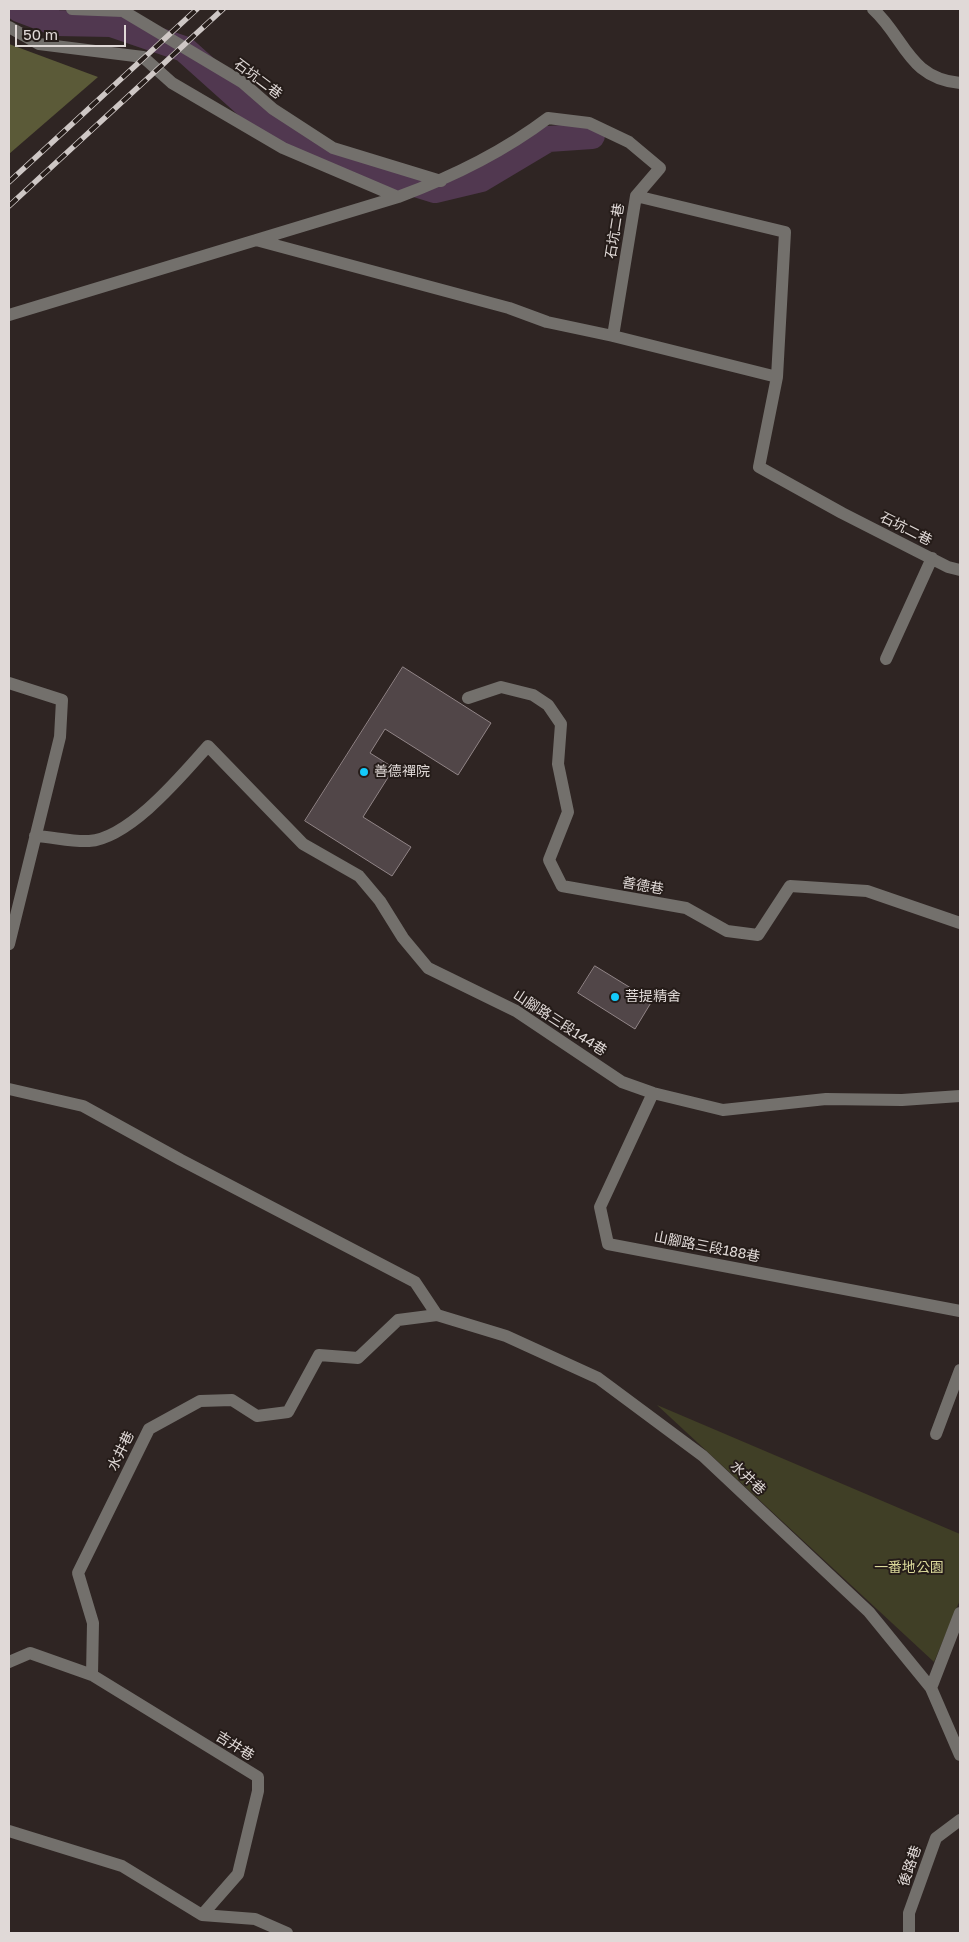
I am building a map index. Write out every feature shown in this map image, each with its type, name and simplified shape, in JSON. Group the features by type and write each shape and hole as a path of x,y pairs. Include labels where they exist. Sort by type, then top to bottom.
{"street":[{"name":"石坑二巷","path":"72,9 123,11 242,82 273,109 333,148 441,181 521,138 548,118 589,123 629,142 660,168 636,196 613,336"},
{"path":"873,9 912,61 925,72 952,83 960,84"},
{"path":"9,27 39,44 143,57 172,83 284,148 398,197"},
{"path":"9,315 398,197 441,181"},
{"path":"256,240 509,308 547,322 613,336 777,377 785,232 636,196"},
{"name":"石坑二巷","path":"777,377 759,467 842,513 960,570"},
{"name":"石坑二巷","path":"886,659 932,558"},
{"path":"9,683 62,700 60,737 9,944"},
{"name":"善德巷","path":"468,698 501,687 533,696 548,705 561,724 558,764 568,812 549,860 562,886 686,908 727,931 758,935 790,886 867,891 960,923"},
{"name":"山腳路三段144巷","path":"35,836 90,841 120,831 174,785 208,746 303,844 359,876 380,901 403,938 428,968 516,1011 622,1082 652,1093 724,1110 826,1099 902,1100 960,1096"},
{"path":"9,1089 83,1106 181,1160 415,1282 437,1315"},
{"name":"山腳路三段188巷","path":"652,1093 600,1207 608,1244 960,1311"},
{"name":"水井巷","path":"92,1675 93,1623 78,1573 149,1429 200,1401 232,1400 258,1416 288,1412 319,1355 358,1358 398,1320 437,1315 506,1336 598,1378 703,1456 869,1612 931,1688 960,1755"},
{"path":"936,1434 960,1370"},
{"path":"931,1688 960,1612"},
{"path":"9,1662 30,1653 92,1675"},
{"name":"吉井巷","path":"92,1675 258,1778 258,1791 238,1874 202,1915"},
{"name":"後路巷","path":"910,1933 910,1913 936,1838 960,1820"},
{"path":"9,1831 122,1866 202,1915 254,1919 287,1933"}],"green space":[{"name":"一番地公園","path":"657,1405 960,1534 960,1600 934,1662"}],"shaded area":[{"path":"9,44 98,77 9,154"}],"building":[{"name":"善德禪院","path":"403,667 491,723 458,775 385,729 370,753 394,768 363,817 411,847 392,876 305,821"},
{"name":"菩提精舍","path":"595,966 652,1001 635,1029 578,993"}],"waterway":[{"path":"19,9 56,23 111,24 184,49 261,118 325,156 435,190 481,179 548,139 592,136"}],"railway":[{"path":"9,182 197,9"},
{"path":"9,206 223,9"}],"place":[{"name":"善德禪院","path":"364,772"},
{"name":"菩提精舍","path":"615,997"}]}
